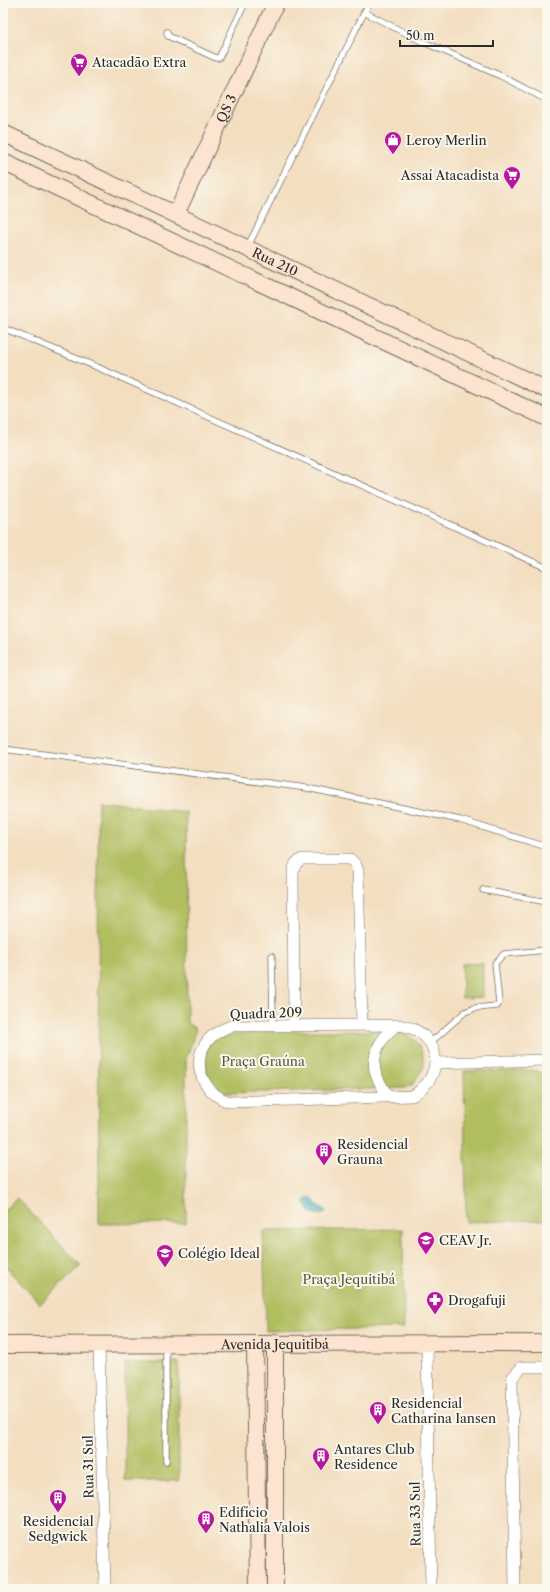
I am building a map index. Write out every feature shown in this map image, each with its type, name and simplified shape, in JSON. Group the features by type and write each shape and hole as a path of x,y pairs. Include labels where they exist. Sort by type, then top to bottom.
{"street":[{"name":"QS 3","path":"176,214 276,3"},
{"name":"Rua 210","path":"3,133 547,390"},
{"name":"Rua 210","path":"3,162 547,418"},
{"path":"294,1025 293,871 296,863 302,859 350,859 356,865 358,871 362,1025"},
{"name":"Quadra 209","path":"397,1025 415,1029 424,1035 430,1043 436,1062 429,1082 412,1096 230,1102 220,1099 212,1094 205,1084 201,1074 200,1064 203,1048 209,1040 223,1029 232,1026 397,1025"},
{"path":"388,1097 375,1072 376,1057 379,1043 387,1032 397,1025"},
{"path":"436,1062 547,1060"},
{"name":"Avenida Jequitibá","path":"3,1345 427,1342 547,1343"},
{"name":"Rua 33 Sul","path":"427,1342 431,1589"},
{"name":"Rua 31 Sul","path":"99,1344 105,1589"},
{"path":"255,1344 258,1589"},
{"path":"275,1344 275,1589"},
{"path":"515,1589 512,1378 522,1367 547,1367"},
{"path":"255,1410 274,1410"}],"lane":[{"path":"167,32 167,34 174,39 219,58 245,3"},
{"path":"246,249 369,3"},
{"path":"364,12 419,40 501,76 547,100"},
{"path":"3,328 97,367 547,568"},
{"path":"3,749 307,788 460,820 547,847"},
{"path":"484,890 547,902"},
{"path":"430,1043 465,1012 475,1008 497,1006 499,1003 495,963 504,954 547,950"},
{"path":"272,956 273,1026"},
{"path":"166,1344 166,1461"}],"green space":[{"path":"98,801 186,812 187,1023 196,1029 186,1060 186,1223 99,1224"},
{"path":"483,963 483,997 462,998 462,964"},
{"name":"Praça Graúna","path":"225,1031 399,1031 415,1040 418,1044 423,1055 424,1067 413,1084 405,1088 224,1093 215,1089 205,1073 205,1053 209,1043"},
{"path":"534,1070 547,1075 547,1220 466,1222 464,1071"},
{"path":"17,1198 81,1266 40,1304 3,1264 3,1211"},
{"name":"Praça Jequitibá","path":"403,1229 404,1328 266,1331 263,1231"},
{"path":"125,1363 179,1363 179,1481 125,1481"}],"water":[{"path":"311,1197 316,1204 326,1210 324,1214 318,1215 310,1212 305,1202"}],"place":[{"name":"Atacadão Extra","path":"79,77"},
{"name":"Leroy Merlin","path":"393,155"},
{"name":"Assaí Atacadista","path":"512,190"},
{"name":"Residencial Grauna","path":"324,1166"},
{"name":"CEAV Jr.","path":"426,1255"},
{"name":"Colégio Ideal","path":"165,1268"},
{"name":"Drogafuji","path":"435,1315"},
{"name":"Residencial Catharina Iansen","path":"378,1425"},
{"name":"Antares Club Residence","path":"321,1471"},
{"name":"Residencial Sedgwick","path":"58,1513"},
{"name":"Edifício Nathalia Valois","path":"206,1534"}]}
